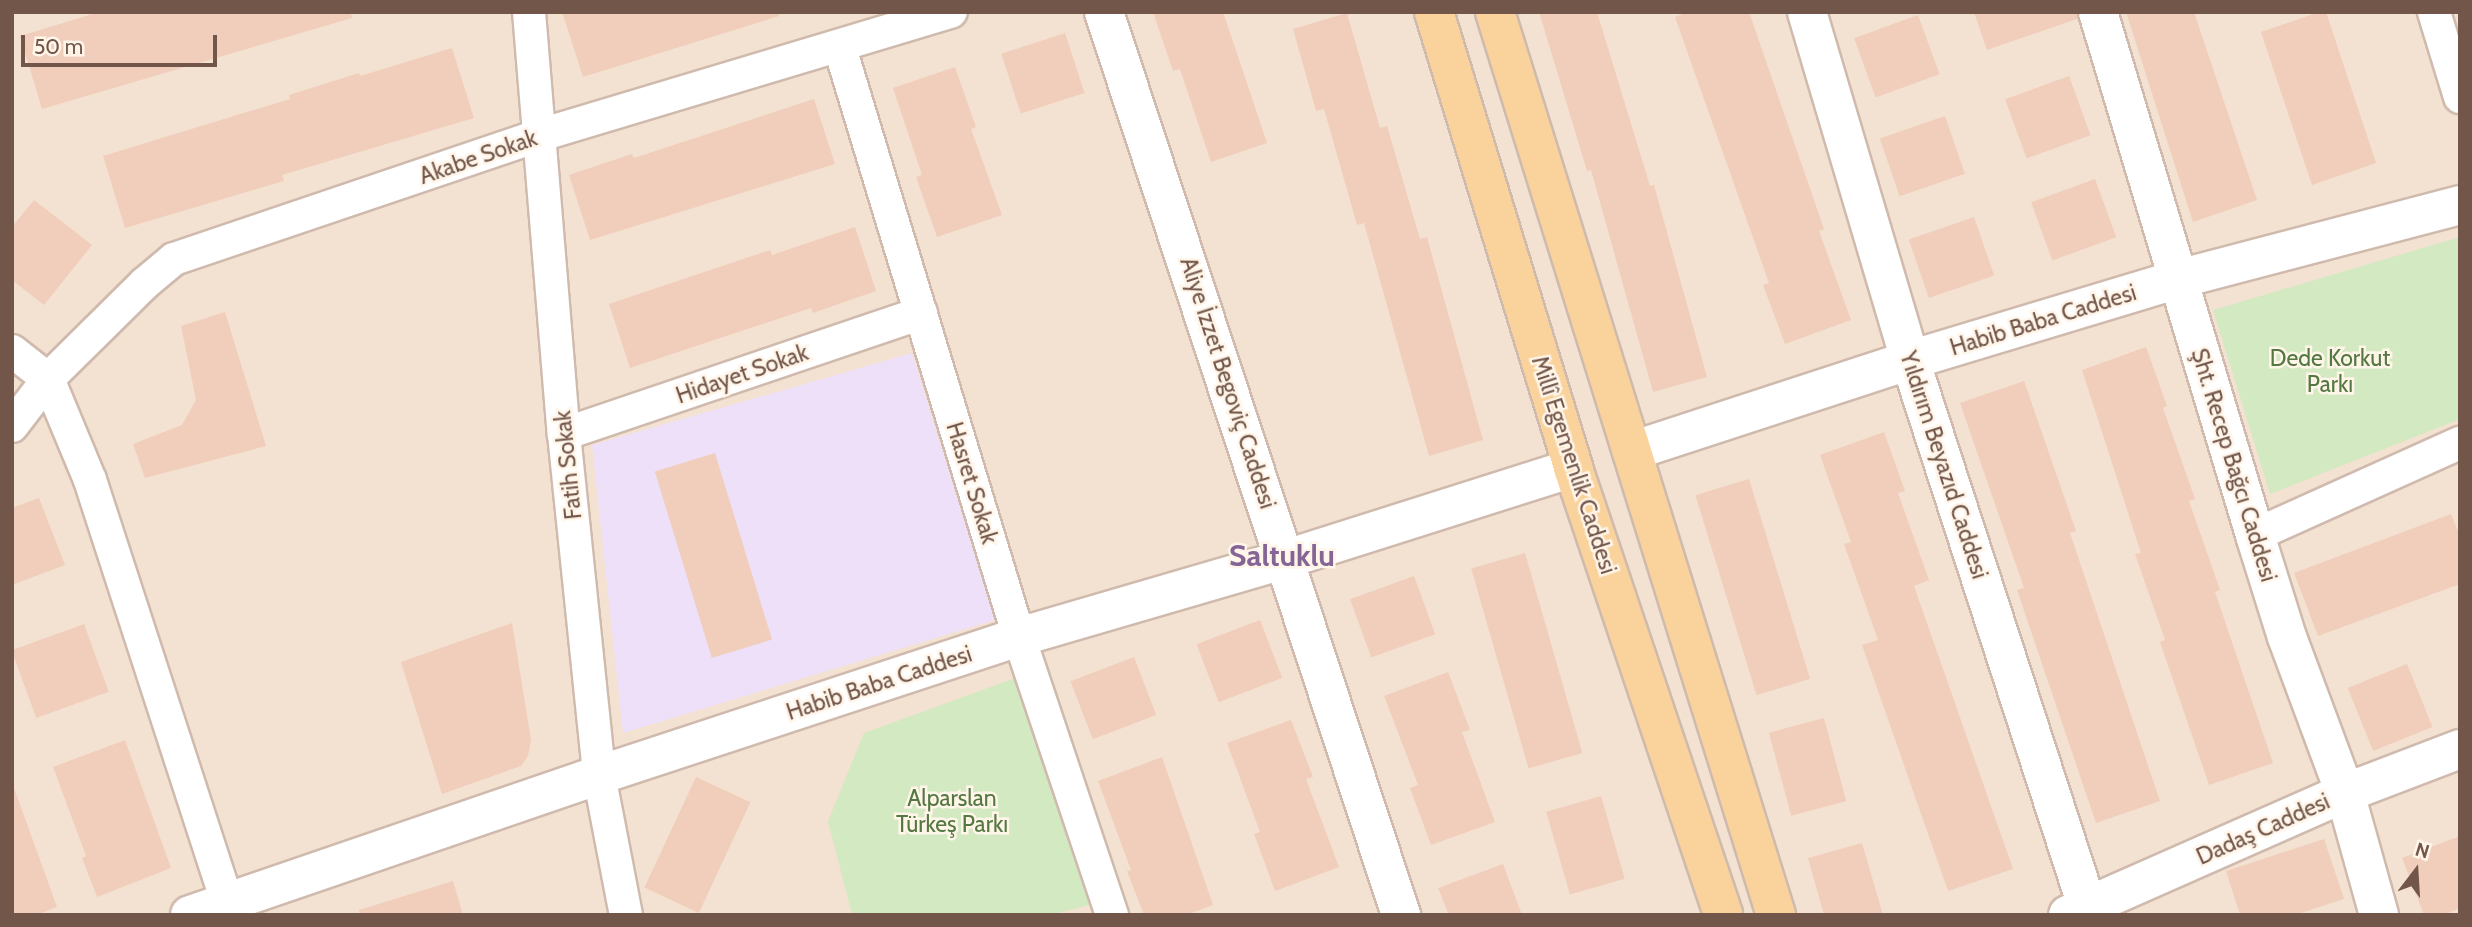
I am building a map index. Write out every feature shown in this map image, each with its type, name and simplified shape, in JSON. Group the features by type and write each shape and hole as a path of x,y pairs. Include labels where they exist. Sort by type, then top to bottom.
{"main road":[{"name":"Millî Egemenlik Caddesi","path":"1434,12 1573,468 1723,915"},
{"path":"1495,12 1776,915"}],"street":[{"name":"Fatih Sokak","path":"529,12 537,136 564,434 599,775 626,915"},
{"name":"Akabe Sokak","path":"12,426 48,379 144,284 174,259 537,136 840,48 951,12"},
{"name":"Aliye İzzet Begoviç Caddesi","path":"1104,12 1401,915"},
{"name":"Yıldırım Beyazıd Caddesi","path":"1807,12 1910,360 2082,912"},
{"name":"Şht. Recep Bağcı Caddesi","path":"2098,12 2255,535 2287,637 2345,793 2379,915"},
{"path":"2434,12 2460,97"},
{"name":"Hasret Sokak","path":"840,48 1019,637 1111,914"},
{"name":"Habib Baba Caddesi","path":"1632,451 1910,360 2178,279 2460,205"},
{"name":"Hidayet Sokak","path":"564,434 920,313"},
{"path":"12,351 48,379 90,480 229,908"},
{"path":"2255,535 2460,443"},
{"name":"Habib Baba Caddesi","path":"190,915 229,908 599,775 1019,637 1286,559 1573,468"},
{"name":"Dadaş Caddesi","path":"2082,912 2345,793 2460,749"}],"shaded area":[{"path":"12,12 2460,12 2460,915 12,915"},
{"path":"912,353 995,620 623,733 592,445"}],"green space":[{"name":"Dede Korkut Parkı","path":"2460,237 2460,419 2270,494 2213,310"},
{"name":"Alparslan Türkeş Parkı","path":"1018,677 1090,905 1050,915 852,915 828,821 864,733"}],"building":[{"path":"99,12 351,12 352,18 42,109 20,36"},
{"path":"562,12 778,12 779,16 583,77"},
{"path":"1153,12 1223,12 1267,143 1211,162 1180,69 1173,71"},
{"path":"1539,12 1597,12 1650,186 1654,185 1707,377 1653,392 1591,170 1587,171"},
{"path":"1688,12 1749,12 1824,229 1819,231 1851,320 1785,344 1763,285 1769,283 1675,17"},
{"path":"1974,12 2077,12 2077,19 1987,50"},
{"path":"2126,12 2194,12 2257,200 2193,222"},
{"path":"2326,12 2376,163 2312,185 2261,32"},
{"path":"1347,13 1380,128 1387,126 1420,239 1427,237 1483,440 1429,456 1364,223 1357,225 1324,109 1316,111 1293,29"},
{"path":"1918,15 1940,74 1876,97 1854,38"},
{"path":"1065,33 1084,93 1021,114 1001,54"},
{"path":"452,48 474,118 282,175 284,181 125,228 103,156 290,99 289,95 359,73 360,76"},
{"path":"955,67 976,127 971,129 1002,215 937,237 916,177 922,175 893,88"},
{"path":"2069,76 2091,135 2027,158 2005,99"},
{"path":"814,99 835,164 590,240 569,175 632,154 634,158"},
{"path":"1945,116 1965,174 1900,196 1880,138"},
{"path":"2095,179 2116,237 2052,261 2031,202"},
{"path":"34,200 92,245 44,305 12,280 12,227"},
{"path":"1974,217 1994,276 1929,298 1909,239"},
{"path":"855,227 876,291 813,313 811,308 630,368 609,304 770,250 772,255"},
{"path":"225,312 266,446 145,478 133,444 182,425 196,400 181,326"},
{"path":"2146,347 2167,406 2163,408 2195,499 2189,501 2220,590 2215,592 2273,763 2209,785 2160,642 2165,640 2135,554 2141,553 2082,370"},
{"path":"2024,381 2076,531 2070,533 2160,801 2096,823 2017,590 2024,588 1960,403"},
{"path":"1884,432 1905,491 1898,493 1929,580 1914,586 2013,869 1948,891 1862,645 1878,640 1844,544 1851,542 1820,455"},
{"path":"715,453 772,639 712,658 655,471"},
{"path":"1749,479 1810,679 1757,695 1695,495"},
{"path":"39,498 65,565 12,585 12,508"},
{"path":"2451,514 2460,536 2460,584 2318,636 2294,573"},
{"path":"1525,553 1582,753 1529,768 1471,568"},
{"path":"1414,576 1435,634 1371,658 1350,599"},
{"path":"1260,620 1282,678 1219,702 1197,644"},
{"path":"512,623 531,740 528,756 521,766 442,794 401,662"},
{"path":"84,624 109,692 36,718 12,650"},
{"path":"1134,657 1156,715 1093,739 1071,681"},
{"path":"2407,664 2432,727 2373,751 2348,688"},
{"path":"1448,672 1470,730 1462,732 1495,822 1431,845 1410,788 1418,785 1384,696"},
{"path":"1824,718 1846,801 1791,816 1769,733"},
{"path":"1291,720 1313,777 1306,779 1339,867 1275,891 1254,834 1260,832 1227,743"},
{"path":"125,740 171,868 97,897 82,858 86,856 53,767"},
{"path":"1162,757 1213,905 1186,915 1144,915 1127,871 1131,870 1098,781"},
{"path":"696,777 750,802 699,913 644,888"},
{"path":"14,788 57,907 36,915 12,915"},
{"path":"1601,796 1625,879 1570,894 1546,812"},
{"path":"2460,836 2460,908 2443,915 2424,915 2402,858"},
{"path":"2324,839 2344,899 2295,915 2240,915 2226,871"},
{"path":"1862,843 1883,915 1824,915 1808,858"},
{"path":"1503,864 1522,915 1449,915 1438,888"},
{"path":"453,881 463,915 360,915 359,910"}],"district":[{"name":"Saltuklu","path":"1282,556"}]}
